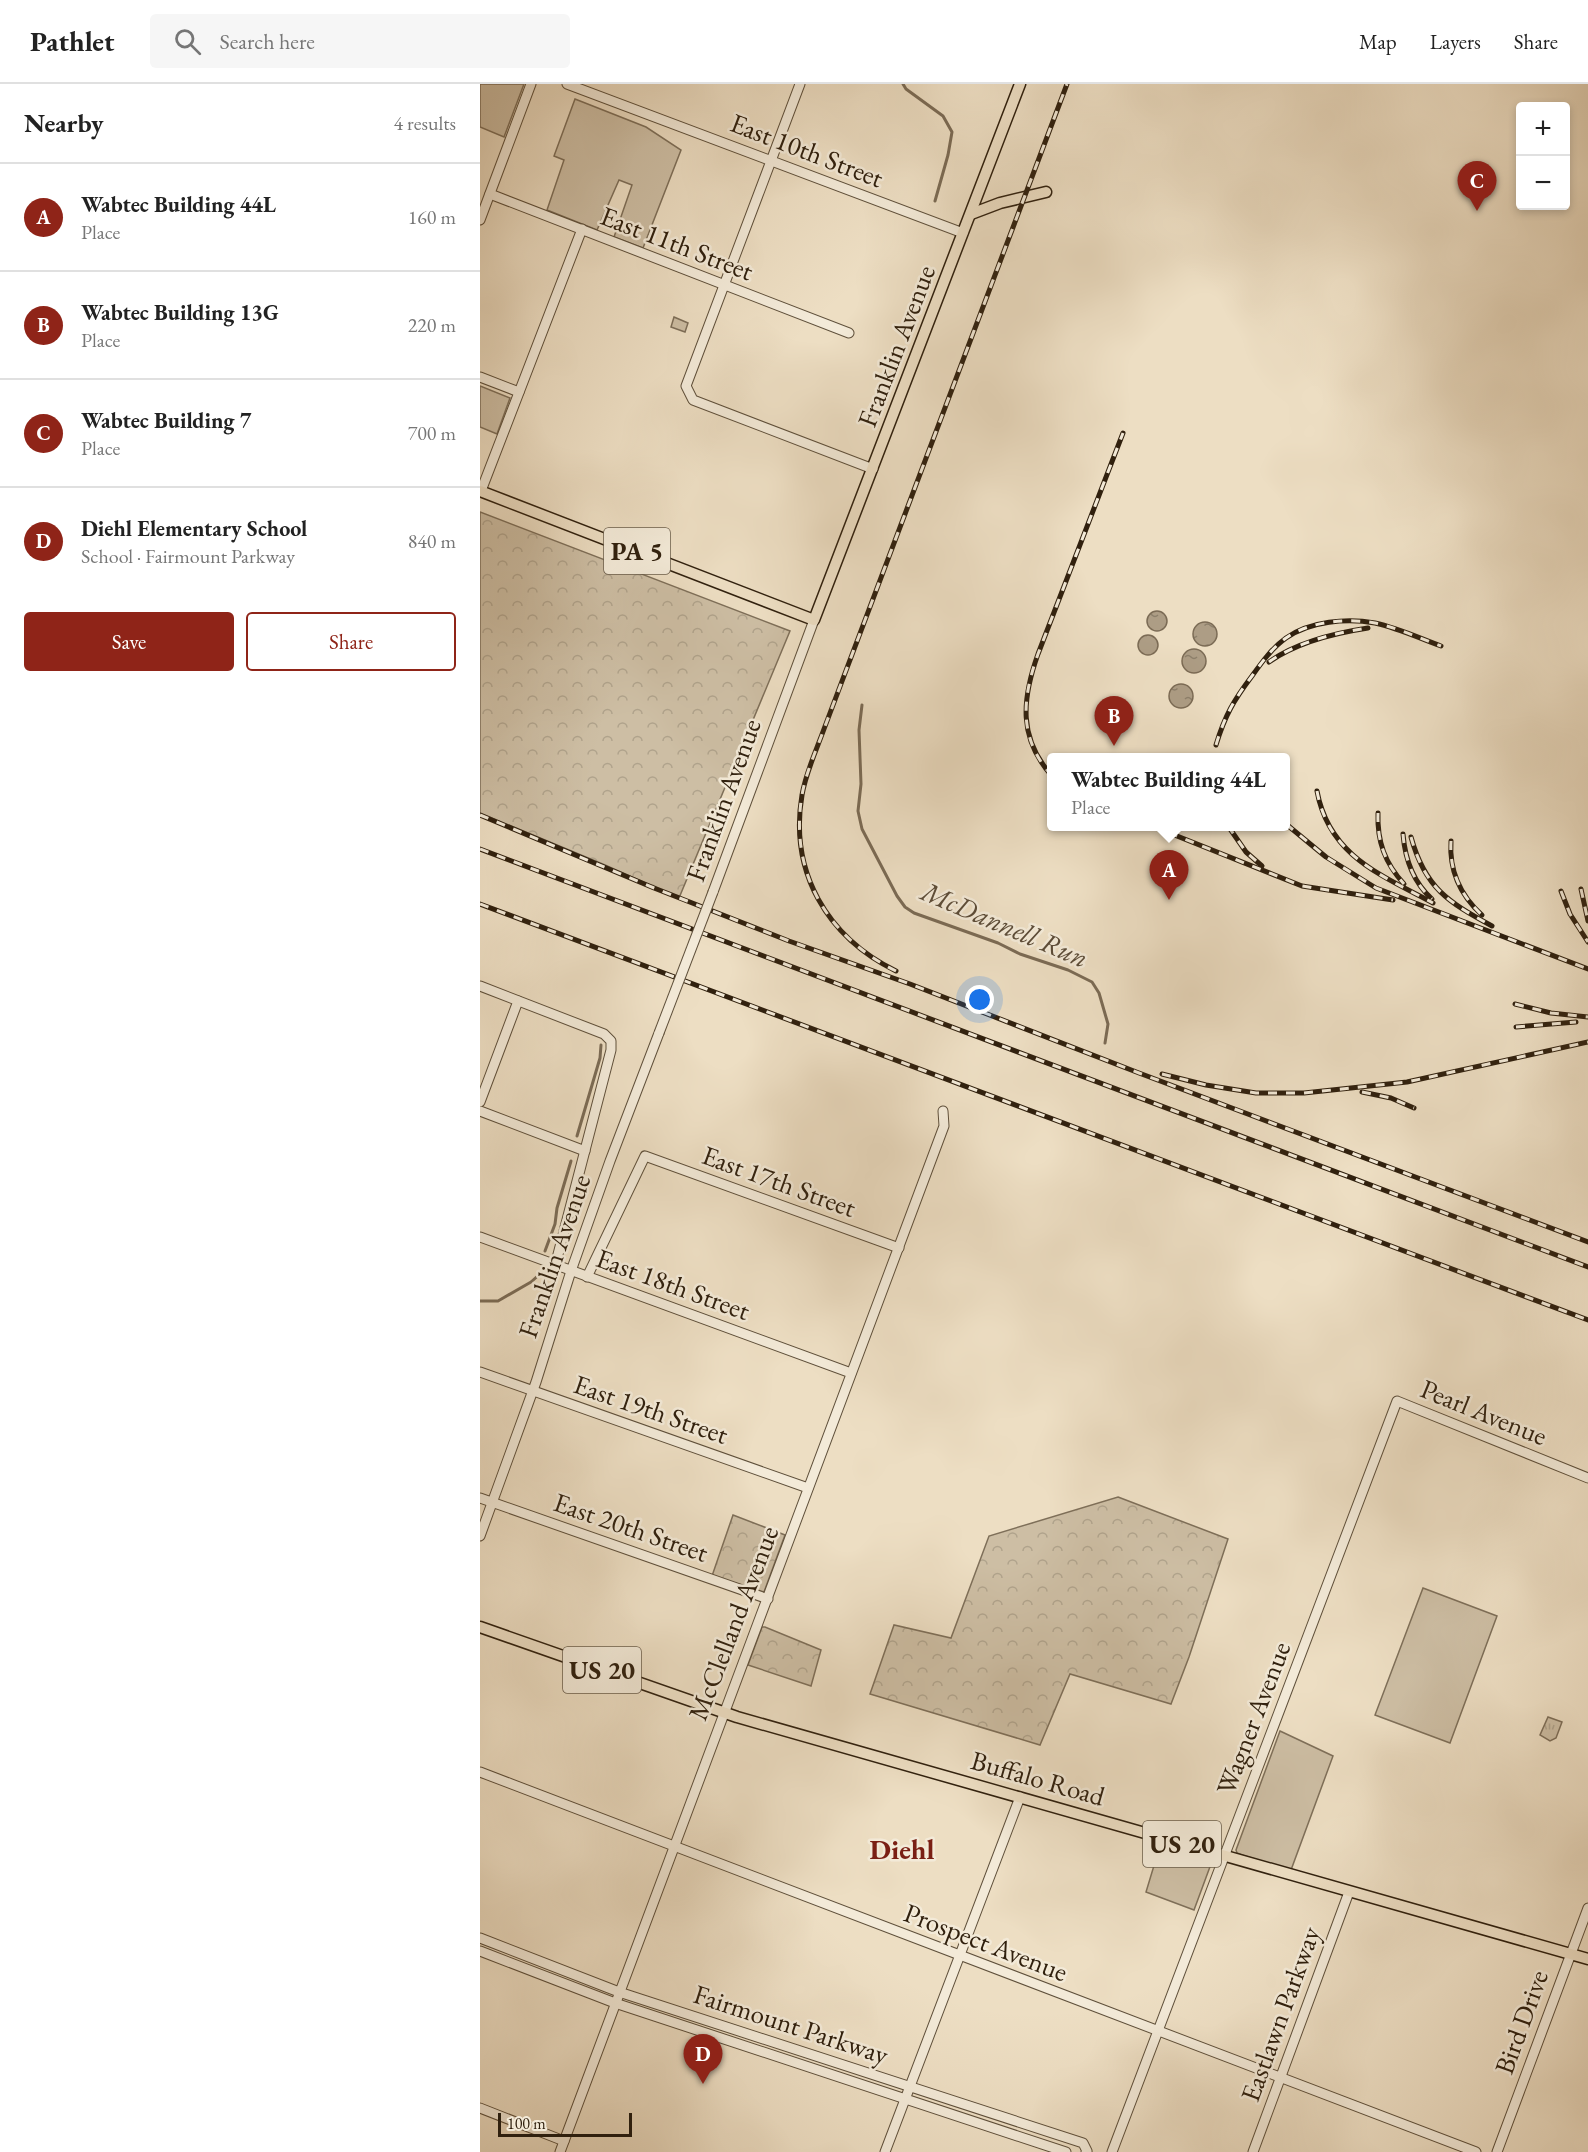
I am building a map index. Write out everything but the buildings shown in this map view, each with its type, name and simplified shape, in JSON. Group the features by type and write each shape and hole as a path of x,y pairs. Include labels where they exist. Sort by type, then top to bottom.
{"main road":[{"name":"Franklin Avenue","path":"814,620 1020,84"},
{"path":"971,213 989,206 1046,192"},
{"name":"PA 5","path":"481,491 814,620"},
{"name":"Buffalo Road","path":"480,1627 724,1712 1588,1959"}],"street":[{"path":"480,220 531,84"},
{"name":"East 10th Street","path":"567,84 963,233"},
{"path":"800,84 686,382 687,392 693,400 701,404 873,470"},
{"name":"East 11th Street","path":"490,194 849,333"},
{"path":"481,491 582,230"},
{"path":"480,377 519,393"},
{"name":"Franklin Avenue","path":"480,1536 532,1392 610,1161 814,620"},
{"path":"480,986 604,1034 611,1041 611,1050 555,1266"},
{"path":"480,1102 518,1001"},
{"name":"McClelland Avenue","path":"560,2152 944,1126 943,1110"},
{"path":"480,1111 585,1151"},
{"name":"East 17th Street","path":"587,1277 645,1156 898,1248"},
{"name":"East 18th Street","path":"480,1237 851,1373"},
{"name":"East 19th Street","path":"480,1372 808,1488"},
{"name":"Pearl Avenue","path":"1397,1401 1588,1478"},
{"name":"Wagner Avenue","path":"1112,2152 1397,1401"},
{"name":"East 20th Street","path":"480,1498 768,1599"},
{"name":"Prospect Avenue","path":"480,1772 1476,2152"},
{"path":"885,2152 1020,1797"},
{"name":"Eastlawn Parkway","path":"1253,2152 1349,1892"},
{"name":"Bird Drive","path":"1497,2152 1588,1908"},
{"name":"Fairmount Parkway","path":"480,1938 619,1992 1083,2143 1088,2152"},
{"name":"Fairmount Parkway","path":"480,1951 615,2003 1066,2152"},
{"path":"480,2108 564,2141"}],"green space":[{"path":"480,84 524,84 504,137 480,127"},
{"path":"575,99 646,127 681,150 643,248 614,237 632,185 619,180 597,230 547,210 564,160 554,156"},
{"path":"674,317 688,323 685,332 671,327"},
{"path":"480,386 510,398 497,434 480,427"},
{"path":"480,512 790,631 679,898 480,813"},
{"path":"1118,1497 1228,1539 1171,1704 1070,1674 1040,1745 870,1694 894,1625 951,1638 989,1536"},
{"path":"733,1515 785,1535 764,1592 712,1576"},
{"path":"1423,1588 1497,1616 1450,1743 1375,1715"},
{"path":"762,1627 821,1650 811,1686 748,1665"},
{"path":"1548,1717 1562,1722 1556,1738 1550,1741 1540,1735"},
{"path":"1280,1731 1333,1756 1291,1870 1242,1855 1236,1850"},
{"path":"1159,1849 1211,1864 1194,1910 1146,1892"}],"water":[{"path":"1157,611 1164,614 1167,621 1164,628 1157,631 1150,628 1147,621 1150,614"},
{"path":"1205,622 1213,626 1217,634 1213,642 1205,646 1197,642 1193,634 1197,626"},
{"path":"1148,635 1155,638 1158,645 1155,652 1148,655 1141,652 1138,645 1141,638"},
{"path":"1194,649 1202,653 1206,661 1202,669 1194,673 1186,669 1182,661 1186,653"},
{"path":"1181,684 1189,688 1193,696 1189,704 1181,708 1173,704 1169,696 1173,688"}],"waterway":[{"name":"McDannell Run","path":"903,84 906,89 943,116 952,132 935,201"},
{"name":"McDannell Run","path":"862,705 859,730 861,784 858,811 862,829 897,896 905,907 914,913 1068,970 1092,982 1099,993 1108,1024 1105,1043"},
{"path":"577,1136 600,1058 601,1045"},
{"path":"545,1251 555,1224 557,1208 571,1161"},
{"path":"480,1301 498,1301 531,1282 541,1273"}],"railway":[{"path":"896,971 872,957 850,940 818,899 808,876 802,850 799,823 802,795 811,762 1067,84"},
{"path":"1047,770 1033,747 1028,733 1026,702 1029,687 1038,654 1123,433"},
{"path":"1216,745 1235,700 1263,660 1286,638 1296,632 1329,622 1375,623 1441,646"},
{"path":"1269,662 1317,639 1368,628"},
{"path":"1317,791 1323,813 1345,848 1377,872 1433,903"},
{"path":"1378,813 1383,852 1404,884"},
{"path":"480,815 654,888 789,941 910,984 1588,1242"},
{"path":"1290,827 1326,857 1376,888 1588,969"},
{"path":"1164,831 1302,886 1393,900"},
{"path":"1231,831 1246,852 1262,866"},
{"path":"1403,834 1411,870 1432,899"},
{"path":"1411,837 1423,869 1440,892 1492,926"},
{"path":"1451,841 1454,873 1462,891 1482,915"},
{"path":"480,849 1588,1267"},
{"path":"1581,889 1588,921"},
{"path":"1561,891 1570,914 1588,942"},
{"path":"480,904 1588,1320"},
{"path":"1515,1004 1551,1013 1588,1017"},
{"path":"1516,1027 1576,1022"},
{"path":"1162,1074 1206,1085 1256,1093 1304,1093 1407,1082 1588,1042"},
{"path":"1362,1092 1391,1098 1414,1108"}],"place":[{"name":"Wabtec Building 7","path":"1477,211"},
{"name":"Wabtec Building 13G","path":"1114,746"},
{"name":"Wabtec Building 44L","path":"1169,900"},
{"name":"Diehl Elementary School","path":"703,2084"}],"district":[{"name":"Diehl","path":"902,1849"}]}
